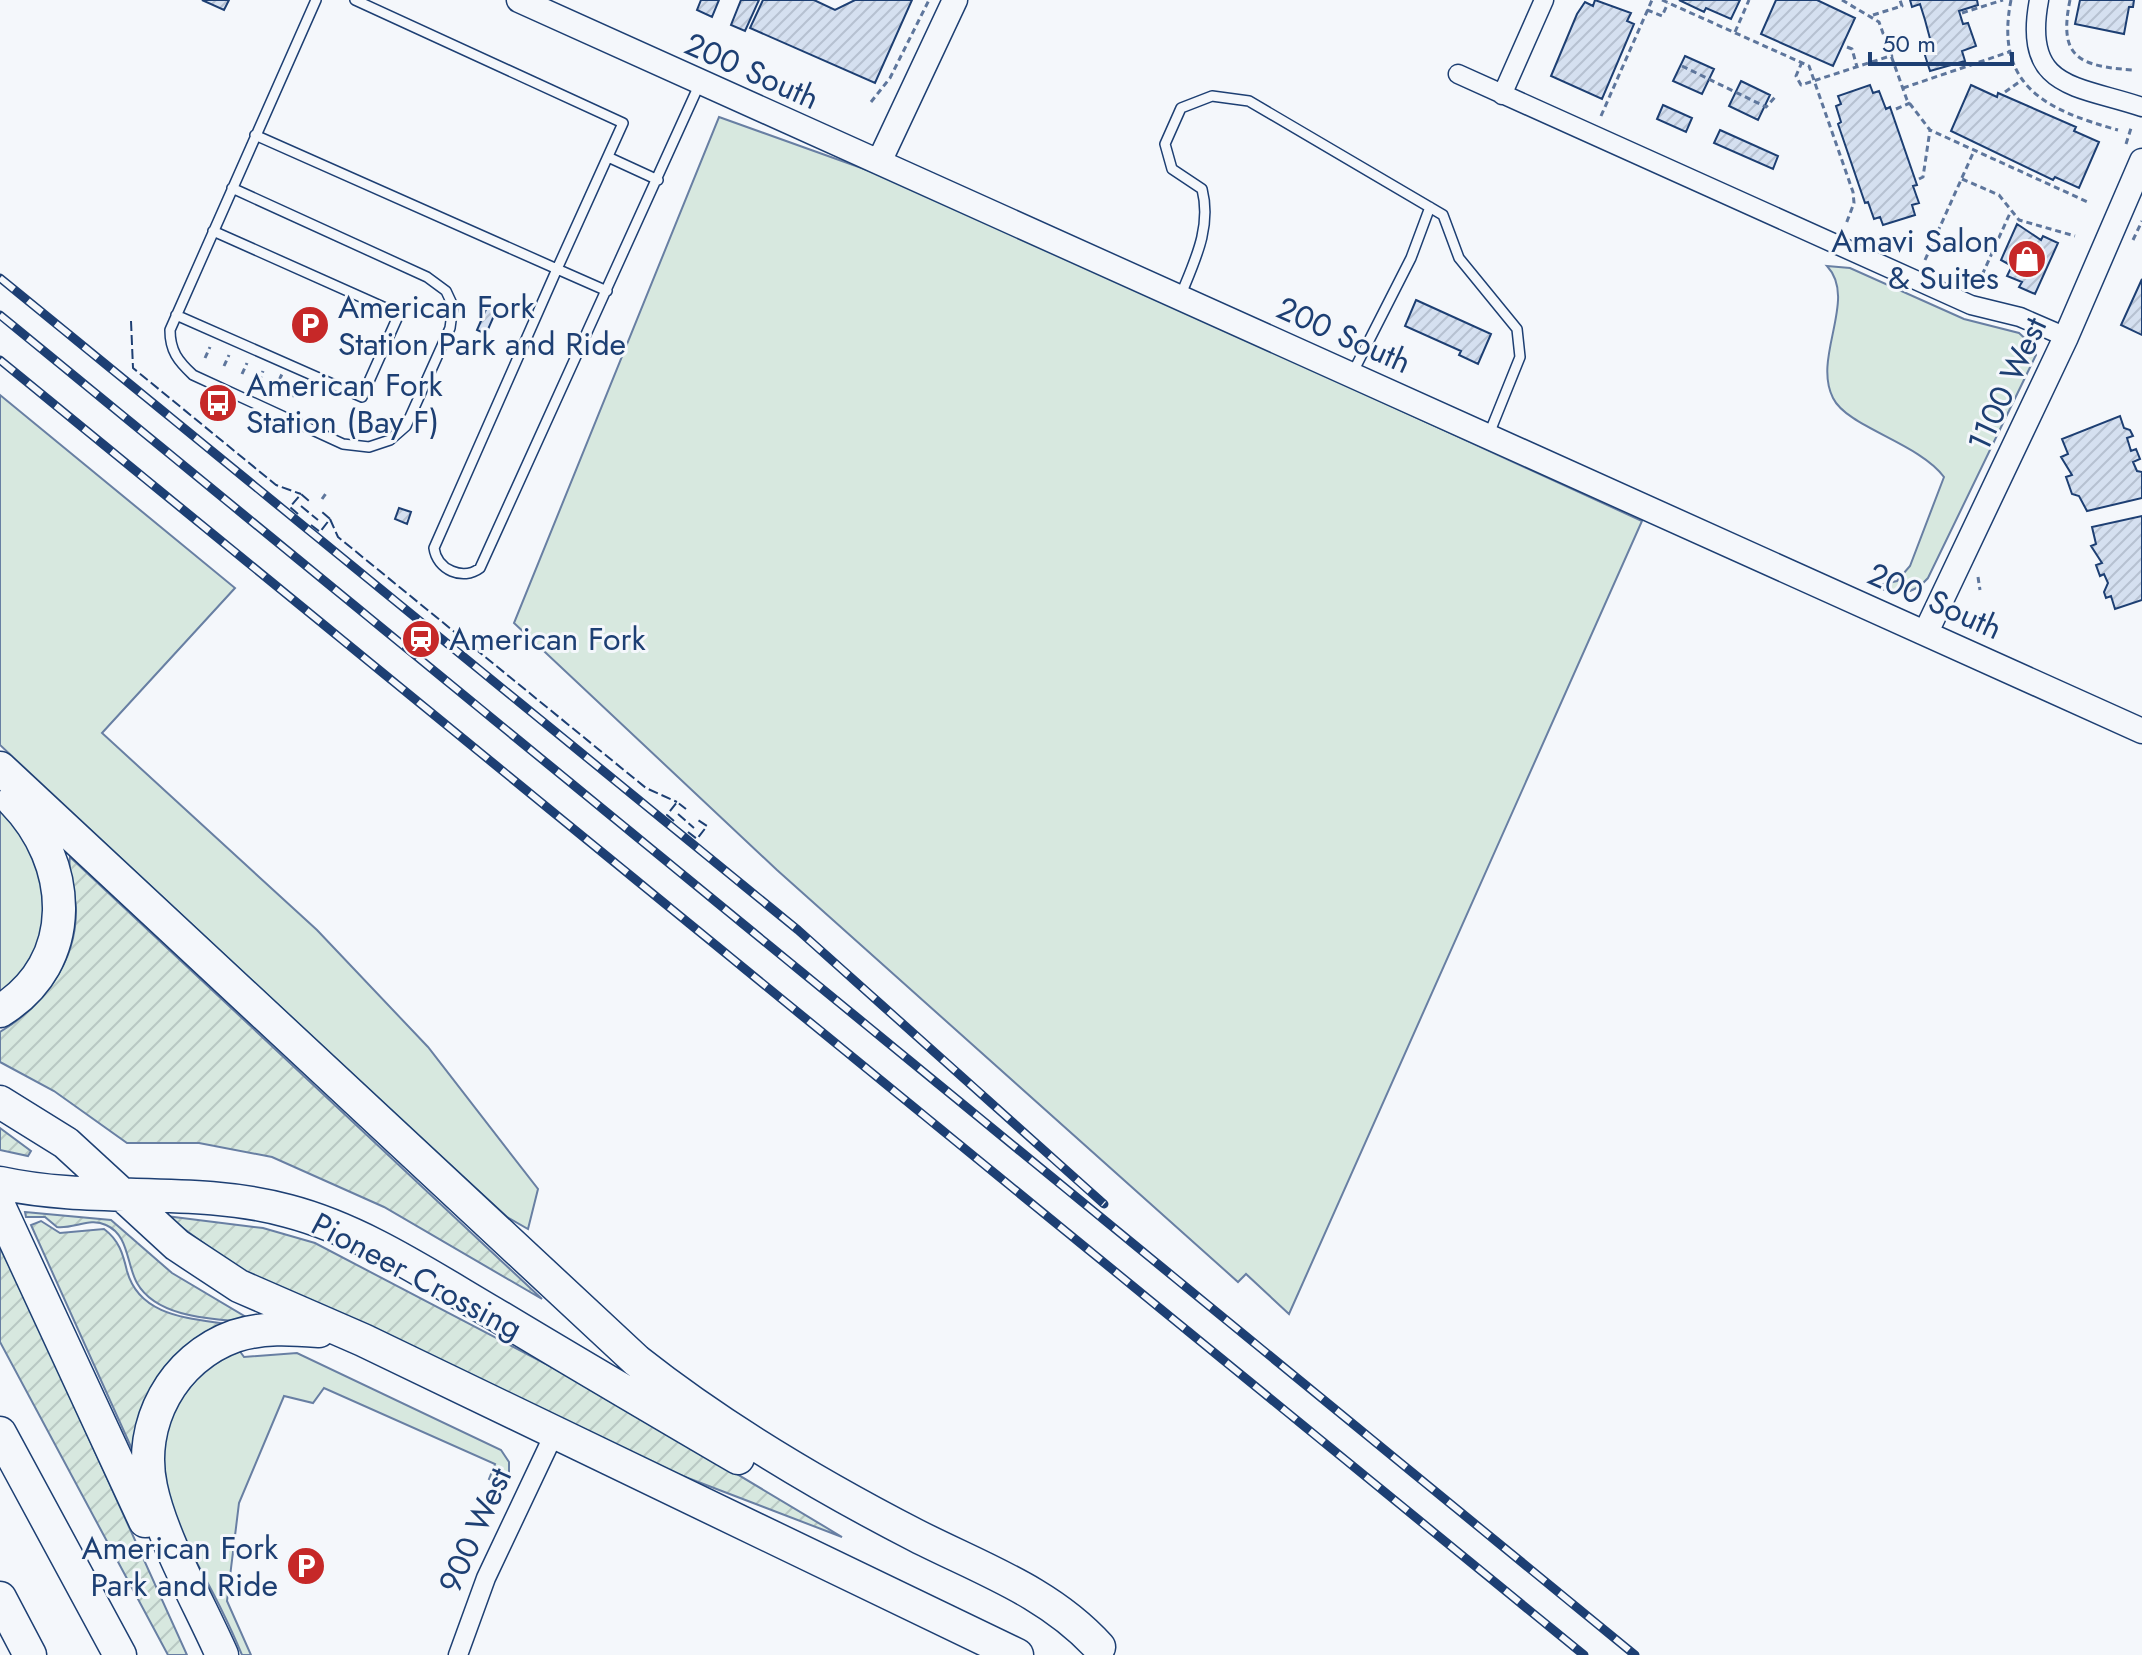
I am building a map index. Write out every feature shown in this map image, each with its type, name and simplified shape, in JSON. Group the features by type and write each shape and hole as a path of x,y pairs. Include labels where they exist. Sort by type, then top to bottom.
{"highway":[{"path":"0,768 649,1371 710,1415 822,1483 1039,1595 1072,1619 1104,1652"},
{"path":"0,788 29,818 47,845 57,875 60,906 55,937 44,965 21,995 0,1011"},
{"path":"0,1102 66,1143 177,1245 214,1271 281,1307 363,1340 1017,1655"},
{"name":"Pioneer Crossing","path":"0,1183 79,1194 172,1193 234,1199 304,1215 349,1233 480,1305 810,1501 1104,1652"},
{"path":"0,1208 206,1655"},
{"path":"222,1655 151,1488 150,1435 162,1399 194,1359 236,1336 295,1329 363,1340"},
{"path":"0,1433 120,1655"},
{"path":"0,1598 30,1655"}],"street":[{"name":"200 South","path":"519,0 1489,434 2142,731"},
{"path":"879,162 955,0"},
{"path":"1502,95 1544,0"},
{"path":"2039,0 2034,38 2051,72 2082,91 2142,107"},
{"path":"1458,74 1971,305 2020,317 2066,337"},
{"name":"1100 West","path":"1926,632 2066,337 2142,161"},
{"name":"900 West","path":"458,1655 486,1578 555,1432"}],"lane":[{"path":"232,188 427,277 446,291 453,306 450,328 406,426 390,440 369,447 343,444 193,375 172,351 170,330 176,315 255,135 316,0"},
{"path":"355,0 623,123 437,541 435,554 455,573 464,575 480,568 700,83"},
{"path":"1180,297 1202,241 1207,208 1202,189 1172,169 1165,144 1181,108 1212,96 1249,101 1443,215 1459,258 1517,329 1520,357 1489,434"},
{"path":"255,135 607,291"},
{"path":"608,157 658,180"},
{"path":"1352,374 1411,258 1430,207"},
{"path":"176,315 362,397 399,314 213,231"}],"path":[{"path":"871,102 890,78 929,0"},
{"path":"1601,116 1652,0"},
{"path":"1662,0 1809,66 1854,197 1846,224"},
{"path":"1735,32 1749,0"},
{"path":"1842,0 1872,16 1884,32 1910,103 1930,130 2090,203"},
{"path":"1872,16 1902,6 1900,0"},
{"path":"1962,13 2003,0"},
{"path":"2070,0 2065,32 2073,52 2087,61 2133,70"},
{"path":"1647,10 1662,16 1668,3"},
{"path":"1847,47 1852,49 1857,67"},
{"path":"1903,88 2009,52"},
{"path":"1802,62 1796,76 1801,85 1893,55"},
{"path":"1682,66 1766,107 1776,96"},
{"path":"2005,92 2022,80"},
{"path":"1896,109 1910,103"},
{"path":"1919,179 1923,177 1930,130"},
{"path":"1925,260 1974,151"},
{"path":"1962,179 1999,195 2025,222 2075,236"},
{"path":"1978,284 2012,211"},
{"path":"322,499 327,492"},
{"path":"1977,578 1980,590"}],"shaded area":[{"path":"719,117 909,185 1642,521 1289,1314 1246,1274 1238,1282 777,870 514,623"},
{"path":"1827,266 1850,268 1964,319 2019,333 2030,343 2036,355 1928,578 1909,591 1889,591 1874,586 1897,581 1910,566 1944,477 1918,454 1853,418 1833,398 1828,382 1828,365 1838,295 1835,279"},
{"path":"0,395 235,588 102,733 317,930 428,1047 538,1189 528,1229 507,1217 0,745"},
{"path":"0,803 31,834 54,924 0,1008"},
{"path":"70,857 542,1299 384,1207 272,1157 199,1143 127,1143 54,1091 0,1062 0,1032 43,996 70,948 76,911"},
{"path":"0,1128 31,1151 28,1156 0,1150"},
{"path":"25,1212 111,1220 172,1273 256,1323 190,1315 159,1304 137,1283 123,1242 106,1225 94,1222 57,1227 45,1217 26,1217"},
{"path":"166,1216 263,1228 315,1243 605,1395 842,1537 612,1449 238,1268"},
{"path":"41,1221 60,1233 104,1229 117,1243 134,1287 155,1307 185,1317 232,1325 204,1344 136,1458 31,1225"},
{"path":"0,1242 187,1655 168,1655 0,1342"},
{"path":"239,1350 244,1357 297,1353 501,1450 509,1462 509,1483 504,1486 489,1479 495,1464 324,1388 313,1403 284,1396 239,1503 227,1601 251,1655 242,1655 213,1592 171,1518 162,1487 161,1462 163,1438 182,1397 197,1379"}],"building":[{"path":"202,0 229,0 224,10"},
{"path":"701,0 719,0 712,17 697,10"},
{"path":"741,0 759,0 745,31 731,25"},
{"path":"763,0 814,0 835,10 855,0 912,0 875,83 750,28"},
{"path":"1595,0 1631,13 1627,21 1634,24 1602,99 1551,76 1577,14 1585,2 1593,6"},
{"path":"1679,0 1740,0 1731,19 1706,8 1704,12"},
{"path":"1776,0 1817,0 1855,18 1833,66 1761,34"},
{"path":"1910,0 1977,0 1978,5 1959,11 1963,24 1968,23 1976,46 1962,51 1965,61 1930,71 1923,49 1932,46 1925,20 1920,4 1912,7"},
{"path":"2080,0 2134,0 2133,7 2129,7 2124,34 2075,24"},
{"path":"1685,56 1714,69 1702,94 1673,81"},
{"path":"1741,81 1770,95 1758,120 1729,106"},
{"path":"1870,85 1873,93 1879,91 1886,109 1890,107 1917,185 1913,186 1919,203 1912,205 1915,215 1883,225 1880,217 1874,219 1868,202 1865,203 1838,124 1841,122 1836,106 1841,104 1838,96"},
{"path":"1971,85 1997,97 1998,93 2076,127 2074,131 2099,142 2079,188 2055,177 2053,180 1951,131"},
{"path":"1663,105 1692,118 1686,132 1657,119"},
{"path":"1720,130 1778,156 1773,169 1714,143"},
{"name":"Amavi Salon & Suites","path":"2017,224 2041,240 2043,236 2058,243 2035,294 2019,287 2022,282 2007,276 2012,266 2001,260"},
{"path":"2142,279 2142,335 2121,325"},
{"path":"1416,300 1491,334 1478,364 1459,355 1461,351 1405,326"},
{"path":"487,307 496,311 486,334 477,330"},
{"path":"2120,416 2124,428 2130,430 2133,436 2127,438 2131,451 2136,449 2140,459 2133,462 2137,471 2142,472 2142,498 2087,511 2079,496 2072,494 2066,477 2072,475 2061,457 2068,454 2062,439"},
{"path":"399,508 411,512 407,524 395,519"},
{"path":"2142,516 2142,600 2115,609 2111,596 2106,598 2104,592 2108,583 2104,574 2100,576 2096,565 2102,563 2091,546 2096,544 2092,527"}],"railway":[{"path":"0,278 798,930 1104,1204"},
{"path":"0,315 1635,1655"},
{"path":"0,360 1584,1655"}],"fence":[{"path":"131,321 133,368 276,485 301,494"},
{"path":"298,514 290,507 301,494 309,501"},
{"path":"301,506 318,520"},
{"path":"311,525 320,532 330,519 322,512"},
{"path":"330,519 338,537 646,788 677,802"},
{"path":"674,821 667,815 677,802 686,809"},
{"path":"678,814 694,828"},
{"path":"688,832 697,839 707,826 698,820"}],"place":[{"name":"Amavi Salon & Suites","path":"2027,259"},
{"name":"American Fork Station Park and Ride","path":"310,325"},
{"name":"American Fork Station (Bay F)","path":"218,403"},
{"name":"American Fork","path":"421,639"},
{"name":"American Fork Park and Ride","path":"306,1566"}]}
